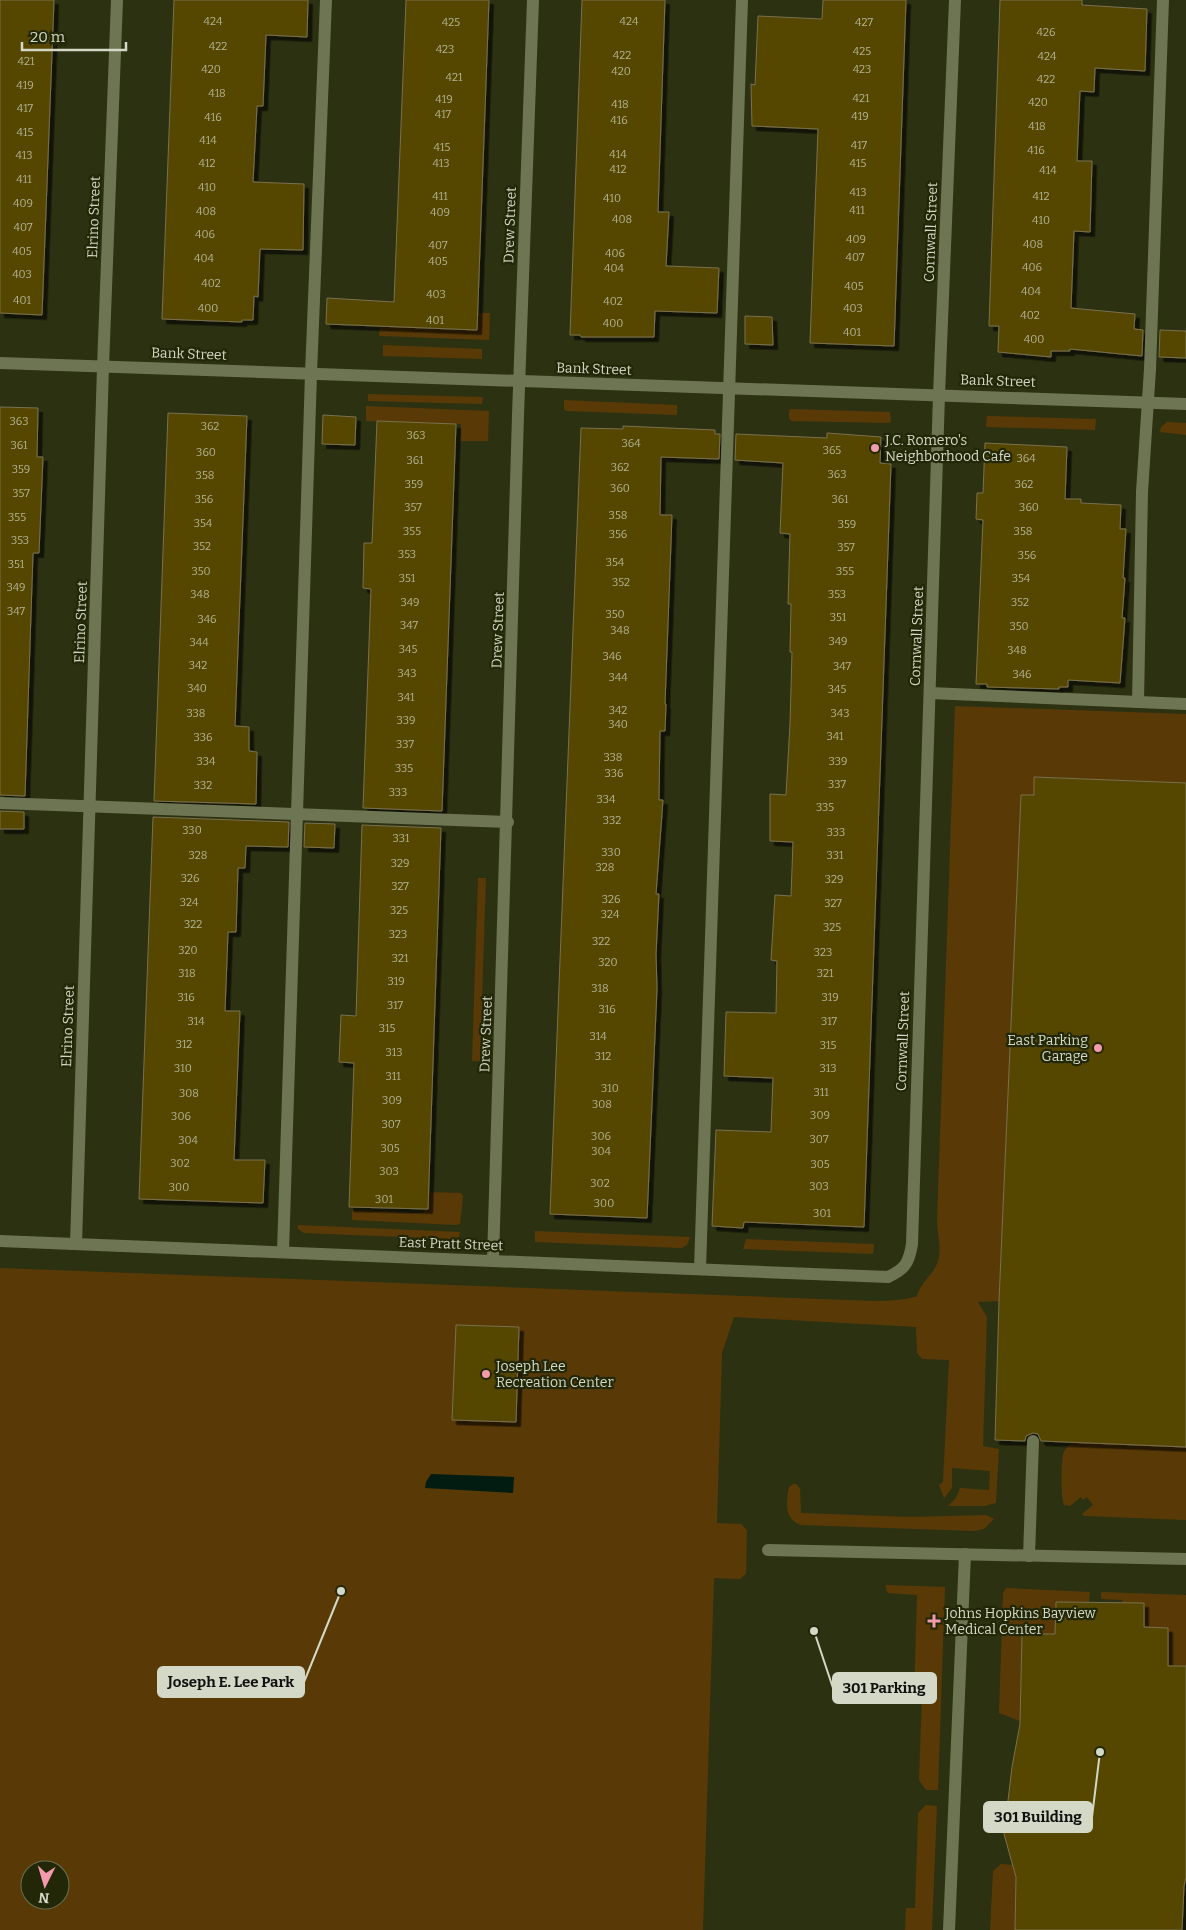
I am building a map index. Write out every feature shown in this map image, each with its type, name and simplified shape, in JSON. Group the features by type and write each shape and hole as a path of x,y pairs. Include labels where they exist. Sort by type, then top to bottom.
{"street":[{"name":"Elrino Street","path":"76,1244 117,0"},
{"path":"283,1252 311,374 326,0"},
{"name":"Drew Street","path":"493,1260 533,0"},
{"path":"700,1269 742,0"},
{"name":"Cornwall Street","path":"900,1271 908,1262 912,1244 939,395 955,0"},
{"path":"1138,702 1142,492 1148,402 1163,0"},
{"name":"Bank Street","path":"0,363 1186,404"},
{"path":"930,693 1186,704"},
{"path":"0,803 508,822"},
{"name":"East Pratt Street","path":"0,1241 888,1277 900,1271"},
{"path":"1029,1556 1033,1441"},
{"path":"768,1550 1186,1559"},
{"path":"949,1930 966,1554"}],"shaded area":[{"path":"478,313 490,313 489,340 379,336 380,327 477,330"},
{"path":"383,345 482,349 482,359 383,356"},
{"path":"368,394 483,398 482,404 368,401"},
{"path":"564,400 677,405 677,415 566,411 564,409"},
{"path":"366,406 489,411 488,441 461,441 461,424 366,421"},
{"path":"789,410 890,412 891,422 791,421"},
{"path":"987,416 1096,419 1095,430 986,427"},
{"path":"1167,422 1186,423 1186,435 1160,432 1161,427"},
{"path":"955,706 1186,714 1186,783 1035,777 1034,795 1021,795 999,1301 978,1302 987,1317 983,1446 999,1449 996,1503 985,1506 948,1506 956,1498 960,1488 989,1490 990,1471 952,1468 952,1488 944,1498 939,1485 943,1482 949,1360 922,1359 917,1353 916,1327 734,1317 722,1353 717,1523 741,1524 747,1530 746,1574 740,1579 714,1578 703,1930 0,1930 0,1268 884,1301 917,1296 938,1261 937,1220"},
{"path":"478,878 486,878 480,1061 472,1061"},
{"path":"428,1192 461,1193 463,1196 460,1224 352,1220 352,1210 423,1213 424,1209 428,1209"},
{"path":"298,1225 460,1232 459,1238 451,1239 304,1233 298,1229"},
{"path":"535,1231 690,1237 687,1245 682,1248 535,1242"},
{"path":"746,1239 874,1244 873,1254 743,1249"},
{"path":"1072,1442 1186,1447 1186,1520 1084,1516 1082,1514 1093,1505 1087,1497 1083,1500 1081,1497 1070,1506 1064,1505 1062,1459 1064,1451"},
{"path":"431,1474 514,1477 513,1493 425,1488"},
{"path":"793,1484 800,1488 801,1513 911,1517 986,1515 994,1519 984,1529 974,1531 801,1525 792,1519 788,1510 789,1487"},
{"path":"886,1585 945,1587 938,1790 926,1790 919,1780 922,1695 914,1695 917,1595 888,1593"},
{"path":"1006,1588 1090,1592 1089,1602 1056,1602 1055,1634 1022,1634 1020,1721 999,1713 1003,1593"},
{"path":"1101,1592 1186,1595 1186,1666 1168,1666 1168,1628 1144,1627 1122,1600 1101,1599"},
{"path":"926,1805 937,1806 932,1930 905,1930 906,1908 915,1908 918,1813"},
{"path":"1001,1864 1013,1865 1016,1877 1015,1930 990,1930 993,1871"}],"building":[{"path":"0,0 54,0 42,315 0,313"},
{"path":"174,0 308,0 307,37 266,35 263,106 257,106 253,182 304,184 303,250 260,249 258,297 254,296 253,320 242,320 242,322 162,319"},
{"path":"406,0 489,0 477,330 326,324 327,298 394,302"},
{"path":"582,0 665,0 658,212 669,212 666,266 719,268 717,313 655,311 654,337 581,337 580,335 570,335"},
{"path":"823,0 906,0 894,346 810,343 818,129 752,126 751,84 755,85 758,16 822,19"},
{"path":"1000,0 1082,0 1082,5 1147,9 1145,71 1095,68 1094,92 1080,91 1077,161 1092,161 1090,232 1074,231 1071,308 1135,314 1134,329 1143,330 1142,356 1070,349 1070,351 1051,351 1051,357 998,352 999,326 989,326"},
{"path":"745,316 772,317 773,345 745,344"},
{"path":"1160,330 1186,331 1186,358 1159,357"},
{"path":"0,407 38,408 37,457 43,457 39,553 33,553 25,796 0,795"},
{"path":"168,413 247,416 235,726 249,727 249,751 257,752 256,804 154,801"},
{"path":"323,415 356,417 355,445 322,444"},
{"path":"377,421 456,424 442,811 363,808 371,589 363,588 364,543 372,543"},
{"path":"623,426 715,430 715,434 720,434 719,459 661,457 660,515 672,515 665,731 660,731 659,800 663,800 656,894 659,894 656,954 657,989 647,1218 550,1214 581,428 623,429"},
{"path":"827,433 881,437 880,463 891,464 864,1227 744,1222 743,1228 712,1226 716,1130 771,1132 773,1078 724,1076 726,1012 776,1013 777,961 771,960 775,895 791,896 793,842 770,841 770,794 786,795 790,724 792,652 790,652 791,604 788,604 790,534 780,533 783,463 735,460 736,434 827,438"},
{"path":"985,443 1067,447 1065,499 1081,499 1081,503 1121,505 1120,529 1126,529 1122,618 1125,618 1120,683 1068,680 1068,687 1059,687 1059,689 987,687 987,684 976,684 983,520 976,519 977,493 983,493"},
{"name":"East Parking Garage","path":"1034,777 1186,783 1186,1447 1041,1441 1038,1434 1033,1433 1026,1436 1025,1441 995,1440 999,1301 1021,795 1034,795"},
{"path":"0,811 24,812 24,829 0,829"},
{"path":"153,817 289,822 288,847 246,846 245,868 238,868 236,932 228,932 225,1011 240,1011 234,1160 265,1160 263,1203 139,1199"},
{"path":"305,823 335,824 334,848 304,847"},
{"path":"362,825 441,828 428,1209 349,1207 354,1063 339,1062 341,1015 356,1016"},
{"name":"Joseph Lee Recreation Center","path":"456,1325 519,1327 516,1422 452,1420"},
{"path":"1056,1602 1144,1603 1144,1627 1168,1628 1168,1666 1186,1666 1186,1877 1182,1930 1015,1930 1016,1877 1004,1834 1012,1767 1020,1724 1022,1634 1055,1634"}],"place":[{"name":"J.C. Romero's Neighborhood Cafe","path":"875,448"},
{"name":"East Parking Garage","path":"1098,1048"},
{"name":"Joseph Lee Recreation Center","path":"486,1374"},
{"name":"Joseph E. Lee Park","path":"341,1591"},
{"name":"Johns Hopkins Bayview Medical Center","path":"934,1621"},
{"name":"301 Parking","path":"814,1631"},
{"name":"301 Building","path":"1100,1752"}]}
